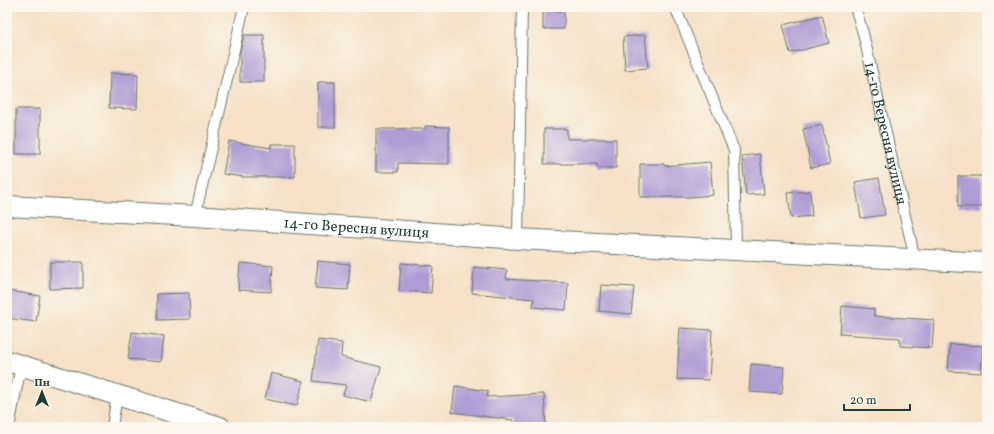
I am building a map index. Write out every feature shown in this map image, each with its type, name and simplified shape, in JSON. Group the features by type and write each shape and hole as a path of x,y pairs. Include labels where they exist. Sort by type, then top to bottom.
{"street":[{"name":"14-го Вересня вулиця","path":"7,206 195,216 518,239 987,263"},
{"path":"14,364 220,427"}],"lane":[{"path":"195,216 244,7"},
{"path":"518,239 522,7"},
{"path":"675,7 734,150 736,250"},
{"name":"14-го Вересня вулиця","path":"856,7 915,259"},
{"path":"9,427 14,364"},
{"path":"112,427 117,395"}],"building":[{"path":"543,11 564,11 564,29 543,29"},
{"path":"822,15 829,43 790,53 783,25"},
{"path":"244,35 264,35 264,82 240,82 240,52"},
{"path":"645,35 648,68 625,70 623,37"},
{"path":"110,73 138,74 137,109 109,108"},
{"path":"318,82 335,82 335,127 318,127"},
{"path":"16,109 40,109 40,154 16,154"},
{"path":"822,125 830,164 811,168 803,129"},
{"path":"425,126 449,127 449,164 398,163 398,172 376,172 376,129 425,129"},
{"path":"544,129 567,129 567,139 616,139 616,168 597,168 597,164 544,164"},
{"path":"229,141 271,148 271,144 295,144 295,177 243,177 223,174"},
{"path":"760,154 764,194 746,195 742,156"},
{"path":"710,162 713,195 690,197 640,197 640,164 664,164 664,166"},
{"path":"958,176 982,176 982,207 958,207"},
{"path":"879,178 885,215 861,218 855,182"},
{"path":"810,191 812,216 791,218 788,193"},
{"path":"318,261 350,264 348,290 315,288"},
{"path":"50,262 83,262 83,288 50,289"},
{"path":"240,263 273,266 271,292 238,290"},
{"path":"401,263 433,266 431,293 399,291"},
{"path":"474,267 507,270 506,279 568,283 566,310 533,307 534,299 472,293"},
{"path":"601,285 634,287 631,314 599,311"},
{"path":"9,291 40,296 36,322 7,318"},
{"path":"189,293 190,319 157,320 157,294"},
{"path":"842,306 874,309 874,316 934,320 932,348 900,346 900,338 840,334"},
{"path":"680,328 712,330 709,380 677,379"},
{"path":"132,332 164,336 161,362 128,359"},
{"path":"318,340 342,343 341,357 381,367 371,402 343,395 346,385 313,381"},
{"path":"950,344 983,346 981,373 948,371"},
{"path":"751,364 784,367 782,394 749,392"},
{"path":"271,373 303,381 297,406 265,399"},
{"path":"455,386 488,391 487,397 544,394 546,427 513,427 513,420 452,412"}]}
